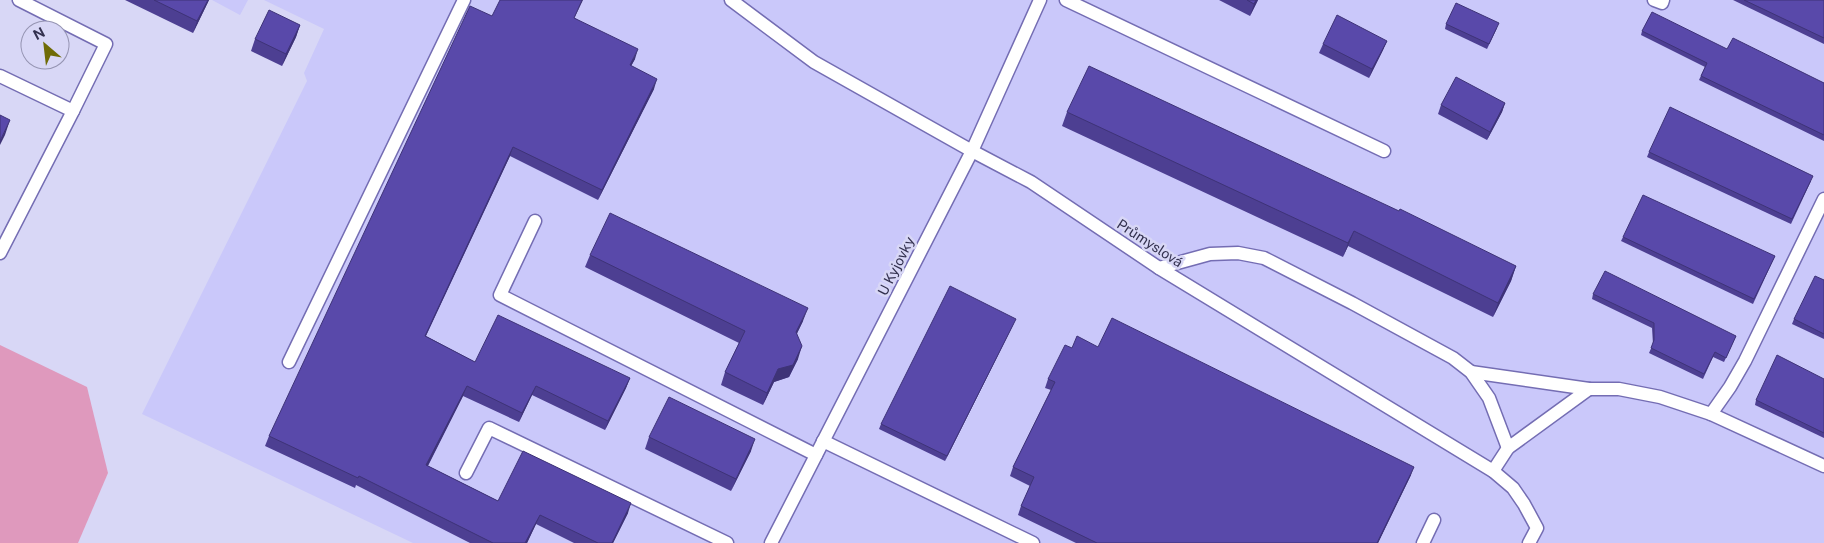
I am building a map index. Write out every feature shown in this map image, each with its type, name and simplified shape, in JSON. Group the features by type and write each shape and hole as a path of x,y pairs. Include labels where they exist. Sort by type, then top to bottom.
{"lane":[{"path":"0,253 106,44 20,0"},
{"path":"289,362 464,0"},
{"name":"Průmyslová","path":"731,0 814,62 1031,182 1159,268 1493,471 1513,488 1537,528 1529,543"},
{"name":"U Kyjovky","path":"772,543 972,151 1040,0"},
{"path":"1066,0 1384,151"},
{"path":"1654,0 1662,4 1663,0"},
{"path":"0,76 73,111"},
{"path":"1711,414 1746,361 1824,199"},
{"path":"535,221 500,295 816,455"},
{"path":"1159,268 1210,254 1238,253 1264,258 1444,353 1471,372 1489,398 1508,448"},
{"path":"1471,372 1589,389 1618,389 1660,397 1711,414 1824,466"},
{"path":"1493,471 1508,448 1589,389"},
{"path":"466,473 489,428 727,543"},
{"path":"824,441 1033,543"},
{"path":"1423,543 1434,520"}],"shaded area":[{"path":"212,0 248,0 240,15"},
{"path":"264,0 1824,0 1824,543 413,543 142,414 307,81 304,73 324,29"},
{"path":"0,345 87,387 108,473 78,543 0,543"}],"building":[{"path":"154,0 208,0 197,21"},
{"path":"500,0 582,0 574,18 638,49 630,65 657,79 602,190 513,147 425,336 475,362 498,315 630,378 608,421 536,386 522,413 467,386 426,465 498,501 523,451 631,503 612,543 598,543 540,515 525,543 493,543 359,476 358,478 269,436 470,6 492,16"},
{"path":"1247,0 1256,0 1254,4"},
{"path":"1744,0 1824,0 1824,38"},
{"path":"1456,3 1499,23 1489,44 1446,24"},
{"path":"269,10 300,25 286,54 255,39"},
{"path":"1652,12 1727,49 1733,38 1824,83 1824,135 1701,76 1707,63 1642,31"},
{"path":"1337,15 1387,41 1372,69 1323,44"},
{"path":"1089,66 1399,211 1400,209 1516,266 1498,303 1354,231 1348,243 1067,112"},
{"path":"1456,77 1505,103 1490,132 1441,105"},
{"path":"1670,107 1813,176 1792,219 1649,152"},
{"path":"0,115 10,120 0,141"},
{"path":"1643,195 1775,256 1754,299 1623,237"},
{"path":"610,213 808,308 796,332 802,346 793,365 778,369 767,393 725,372 745,331 590,255"},
{"path":"1605,271 1736,336 1726,358 1715,352 1704,374 1651,348 1654,340 1654,323 1593,294"},
{"path":"1815,276 1824,280 1824,334 1794,319"},
{"path":"950,286 1016,319 947,456 881,424"},
{"path":"1112,318 1414,467 1377,543 1097,543 1021,506 1034,477 1013,467 1055,382 1048,379 1065,345 1072,348 1077,336 1098,347"},
{"path":"1777,355 1824,379 1824,433 1756,400"},
{"path":"669,397 755,439 736,479 649,437"}]}
